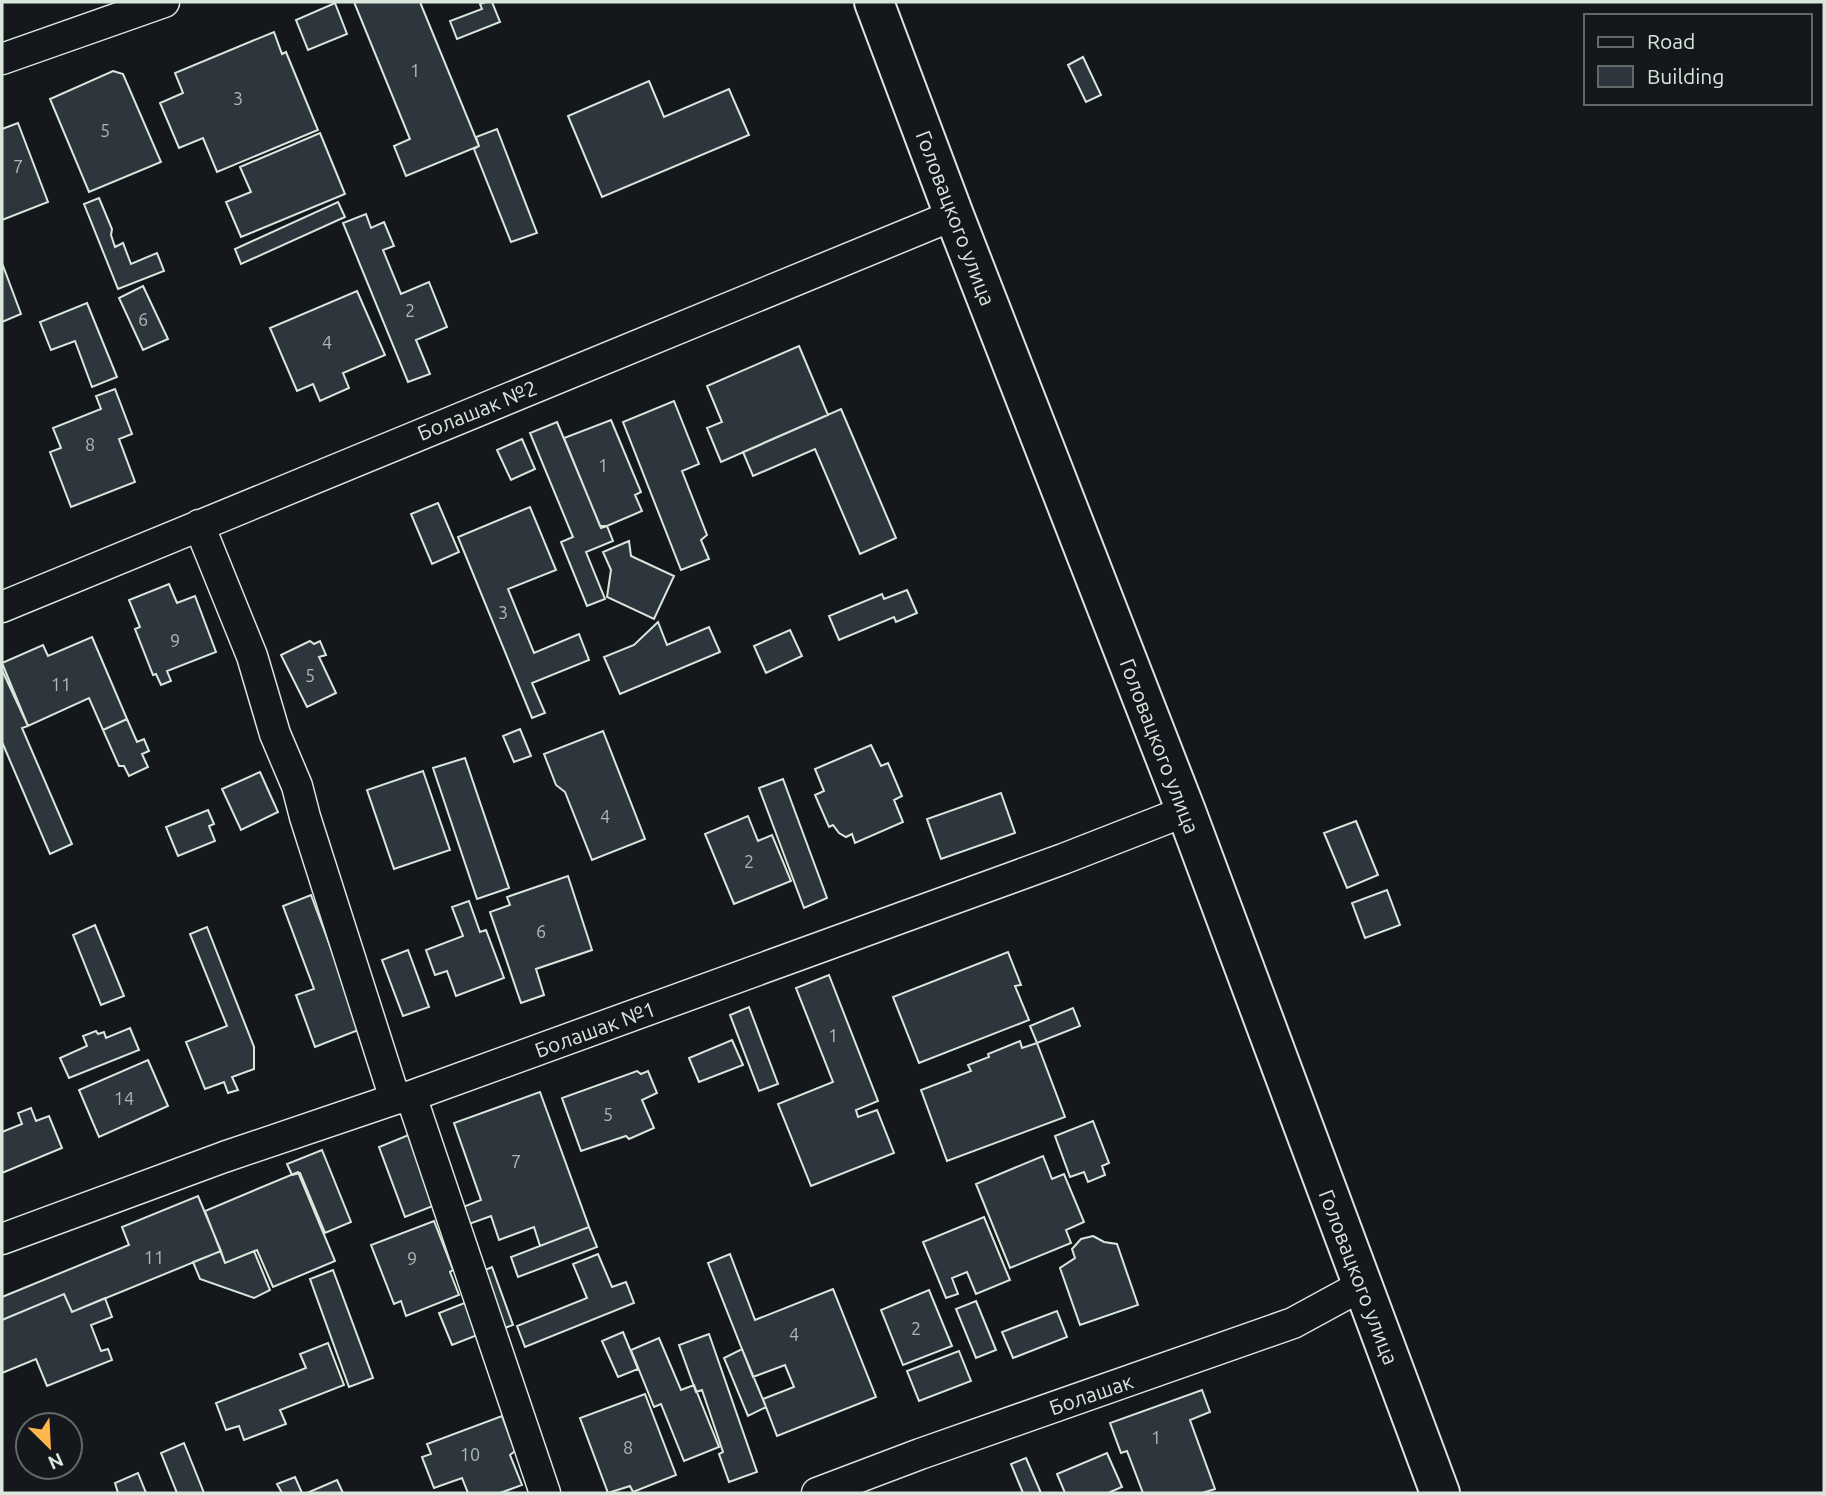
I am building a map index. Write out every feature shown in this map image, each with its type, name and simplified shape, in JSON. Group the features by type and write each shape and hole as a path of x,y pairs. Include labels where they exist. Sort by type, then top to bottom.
{"main road":[{"name":"Головацкого улица","path":"874,2 1186,811 1440,1493"}],"street":[{"path":"2,59 164,2"},
{"name":"Болашак №2","path":"2,607 954,215"},
{"path":"199,525 252,656 275,734 297,786 305,817 403,1097 545,1493"},
{"name":"Болашак №1","path":"2,1239 1050,864 1186,811"},
{"name":"Болашак","path":"817,1493 1293,1323 1362,1286"}],"building":[{"path":"354,2 420,2 479,146 406,176 394,146 410,139"},
{"path":"492,2 500,22 457,39 450,21 482,9 480,4"},
{"path":"335,3 347,34 308,50 296,20"},
{"path":"274,32 282,54 286,52 318,130 217,172 203,138 179,148 160,103 183,93 175,73"},
{"path":"1083,57 1101,95 1086,102 1068,65"},
{"path":"113,71 123,74 161,162 89,192 50,99"},
{"path":"649,81 664,117 729,89 749,135 602,197 568,116"},
{"path":"18,123 48,202 2,220 2,129"},
{"path":"497,129 537,233 511,242 474,149 479,146 476,137"},
{"path":"320,133 345,194 241,237 226,202 251,192 240,167"},
{"path":"99,198 112,229 115,247 123,243 131,264 157,253 164,271 118,289 84,204"},
{"path":"338,202 345,217 241,264 235,249"},
{"path":"366,214 371,228 384,222 394,246 383,250 401,294 429,282 447,327 416,340 430,374 408,382 343,223"},
{"path":"2,263 21,314 2,322"},
{"path":"143,286 168,339 143,350 119,298"},
{"path":"357,291 385,355 343,373 349,388 320,401 313,384 297,391 270,328"},
{"path":"87,303 117,377 92,387 75,341 51,350 40,322"},
{"path":"799,346 828,415 721,462 707,428 722,422 707,386"},
{"path":"115,389 132,434 119,439 135,482 71,507 50,452 61,448 53,428 101,409 96,396"},
{"path":"674,401 699,464 682,471 707,535 701,540 709,559 681,570 623,422"},
{"path":"841,409 896,538 860,554 815,449 753,476 743,452"},
{"path":"611,420 641,492 635,495 642,511 607,526 600,526 564,438"},
{"path":"557,422 601,528 607,526 613,541 586,552 605,599 587,606 561,542 573,537 530,433"},
{"path":"522,439 535,469 511,480 497,450"},
{"path":"438,503 459,552 432,564 411,514"},
{"path":"530,507 556,570 508,589 534,653 579,634 589,660 532,683 545,713 532,718 458,537"},
{"path":"629,541 631,556 674,576 654,619 607,597 611,570 603,552"},
{"path":"169,584 177,603 195,596 216,652 167,671 171,681 161,685 156,674 153,675 135,629 140,627 129,600"},
{"path":"907,590 917,613 896,622 894,617 839,640 829,616 882,594 884,599"},
{"path":"658,622 667,645 709,627 720,652 620,694 604,657 634,645"},
{"path":"790,630 802,656 766,673 754,646"},
{"path":"92,637 127,719 103,730 89,698 28,726 2,663 43,645 48,656"},
{"path":"310,641 314,644 320,641 326,655 319,657 336,693 307,707 281,655"},
{"path":"2,670 28,726 22,728 72,844 50,854 2,742"},
{"path":"127,719 137,742 144,739 149,751 142,754 148,767 129,776 124,766 119,766 103,730"},
{"path":"520,729 531,756 514,762 503,736"},
{"path":"603,731 645,839 592,860 565,792 556,785 544,754"},
{"path":"871,745 881,766 888,763 902,796 894,800 903,822 855,843 852,834 846,837 833,825 829,827 815,795 824,791 815,769"},
{"path":"465,758 509,888 477,899 433,768"},
{"path":"423,771 450,850 394,869 367,790"},
{"path":"260,772 278,812 241,830 222,789"},
{"path":"783,779 827,898 804,908 759,788"},
{"path":"1001,793 1015,833 941,859 927,819"},
{"path":"208,810 214,824 209,826 215,841 178,856 166,827"},
{"path":"748,816 758,841 772,835 791,881 734,904 705,834"},
{"path":"1356,821 1378,875 1347,888 1324,833"},
{"path":"568,876 592,950 536,969 544,995 521,1003 490,912 510,905 507,897"},
{"path":"1387,890 1400,925 1365,938 1352,903"},
{"path":"311,895 361,1029 315,1047 296,995 314,989 283,906"},
{"path":"469,901 480,932 486,930 504,978 456,996 447,971 435,975 426,950 463,936 452,907"},
{"path":"95,925 124,996 101,1005 73,935"},
{"path":"207,927 254,1047 254,1069 232,1077 238,1090 228,1093 224,1082 205,1089 186,1042 227,1026 190,934"},
{"path":"408,950 429,1007 403,1016 382,960"},
{"path":"1008,952 1021,985 1015,986 1029,1020 919,1063 893,997"},
{"path":"829,975 878,1101 856,1110 858,1117 877,1110 894,1153 811,1186 778,1104 833,1082 796,988"},
{"path":"749,1007 778,1084 759,1091 730,1015"},
{"path":"1073,1008 1080,1026 1037,1043 1030,1026"},
{"path":"130,1028 139,1050 69,1078 60,1058 87,1046 83,1036 96,1031 98,1034 104,1032 106,1038"},
{"path":"732,1040 743,1065 699,1082 689,1058"},
{"path":"1020,1041 1022,1048 1037,1043 1065,1117 947,1161 921,1090 971,1071 968,1065"},
{"path":"148,1060 168,1106 99,1137 79,1090"},
{"path":"637,1071 641,1074 648,1071 657,1093 642,1100 654,1128 629,1139 626,1136 581,1151 562,1098"},
{"path":"540,1092 589,1227 540,1246 534,1227 499,1240 491,1216 469,1224 463,1207 481,1200 454,1123"},
{"path":"31,1108 36,1121 49,1116 62,1148 2,1173 2,1132 22,1124 18,1113"},
{"path":"1093,1121 1109,1163 1102,1166 1105,1175 1088,1182 1084,1172 1070,1177 1055,1136"},
{"path":"411,1134 438,1204 405,1217 379,1147"},
{"path":"322,1150 351,1222 325,1233 300,1173 292,1175 287,1164"},
{"path":"1043,1156 1052,1179 1064,1174 1084,1222 1066,1230 1071,1243 1010,1268 976,1184"},
{"path":"298,1172 335,1261 273,1287 257,1250 225,1263 205,1211"},
{"path":"198,1196 221,1251 72,1312 64,1294 2,1320 2,1297 129,1245 122,1227"},
{"path":"984,1217 1010,1280 976,1294 967,1272 952,1278 958,1294 946,1298 923,1242"},
{"path":"434,1221 453,1270 450,1272 459,1295 406,1316 401,1301 394,1304 371,1245"},
{"path":"589,1227 597,1247 518,1277 511,1257"},
{"path":"1093,1236 1104,1242 1117,1244 1138,1305 1080,1325 1060,1268 1075,1258 1072,1249 1081,1239"},
{"path":"221,1251 225,1263 254,1251 270,1290 254,1298 200,1279 193,1262"},
{"path":"598,1254 612,1287 626,1282 634,1303 525,1347 517,1326 587,1298 573,1264"},
{"path":"730,1254 755,1320 833,1289 876,1397 777,1436 763,1399 794,1387 785,1365 753,1377 708,1263"},
{"path":"492,1267 513,1325 499,1330 478,1273"},
{"path":"333,1270 373,1378 349,1387 310,1279"},
{"path":"929,1290 952,1346 903,1365 881,1310"},
{"path":"64,1294 72,1312 105,1298 112,1317 91,1325 101,1351 108,1349 112,1360 47,1386 36,1359 2,1373 2,1320"},
{"path":"976,1301 996,1350 976,1358 956,1309"},
{"path":"467,1302 480,1334 452,1345 439,1313"},
{"path":"1057,1311 1067,1337 1013,1358 1002,1332"},
{"path":"623,1332 638,1369 618,1377 602,1341"},
{"path":"709,1334 757,1472 729,1482 719,1454 723,1452 702,1390 696,1392 679,1345"},
{"path":"659,1338 681,1390 694,1385 719,1447 684,1461 661,1404 654,1407 631,1350"},
{"path":"328,1343 344,1385 280,1410 286,1424 244,1440 239,1426 226,1430 216,1403 306,1368 300,1354"},
{"path":"742,1349 766,1407 748,1416 724,1358"},
{"path":"959,1351 971,1381 919,1401 907,1371"},
{"path":"1202,1390 1210,1412 1190,1420 1215,1489 1202,1493 1143,1493 1127,1451 1121,1453 1110,1423"},
{"path":"645,1394 676,1475 633,1492 630,1486 608,1493 580,1418"},
{"path":"502,1416 515,1451 510,1455 522,1485 500,1493 468,1493 462,1478 434,1488 422,1457 431,1454 427,1444"},
{"path":"184,1443 204,1493 177,1493 161,1453"},
{"path":"1107,1453 1122,1487 1108,1493 1065,1493 1057,1474"},
{"path":"1026,1458 1041,1493 1023,1493 1011,1464"},
{"path":"138,1473 146,1493 118,1493 115,1483"},
{"path":"295,1477 302,1493 282,1493 277,1484"},
{"path":"337,1480 343,1493 307,1493"}]}
